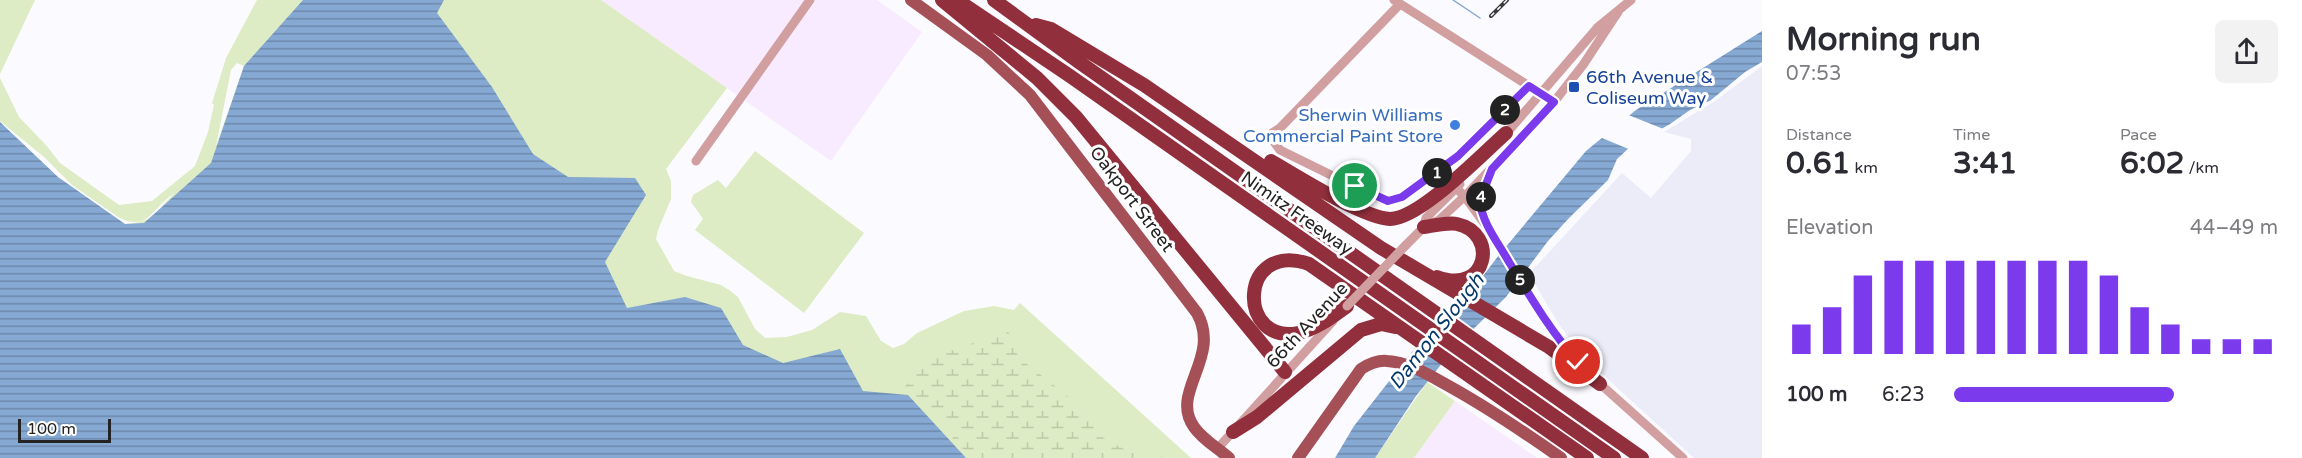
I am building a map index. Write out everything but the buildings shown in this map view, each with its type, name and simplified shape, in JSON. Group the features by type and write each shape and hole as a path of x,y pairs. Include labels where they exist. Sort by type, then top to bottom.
{"highway":[{"path":"942,0 1037,78 1076,117 1285,372"},
{"name":"Nimitz Freeway","path":"957,0 1070,76 1614,458"},
{"name":"Nimitz Freeway","path":"994,0 1642,458"},
{"path":"1025,21 1051,29 1144,85 1381,248 1565,357 1600,384"},
{"path":"1228,141 1255,153 1364,212 1393,219 1410,214 1426,204 1506,133"},
{"path":"1413,268 1457,282 1474,274 1483,258 1480,240 1467,228 1452,224 1424,227"},
{"path":"1347,306 1319,325 1299,333 1287,334 1270,328 1261,320 1252,297 1255,283 1266,269 1282,260 1296,260 1309,264 1587,458"},
{"path":"1233,432 1257,417 1361,330 1381,324 1390,325 1413,336"}],"main road":[{"name":"Oakport Street","path":"911,0 987,55 1026,91 1197,313 1205,331 1205,341 1190,390 1187,411 1194,427 1229,458"},
{"path":"1298,458 1361,369 1378,361 1397,362 1437,380 1496,413 1561,458"}],"street":[{"path":"696,161 810,0"},
{"name":"66th Avenue","path":"1424,227 1426,218 1542,94 1598,27 1631,0"},
{"path":"1529,86 1458,156 1395,200 1380,199 1280,150 1269,135 1280,128 1397,2 1542,94 1554,102"},
{"name":"66th Avenue","path":"1218,448 1285,372 1406,245 1424,227 1439,220 1465,196 1554,102 1583,65 1618,12"},
{"path":"1490,230 1480,200 1492,169"},
{"path":"1456,188 1465,196 1477,216 1490,230 1553,333 1600,384 1683,458"}],"shaded area":[{"path":"601,0 877,0 922,32 831,161"},
{"path":"1762,66 1762,458 1694,458 1587,360 1560,326 1529,274 1622,173 1651,198 1691,151 1691,139 1664,132 1715,101"},
{"path":"1455,401 1537,458 1414,458"}],"green space":[{"path":"0,0 35,0 0,74"},
{"path":"257,0 601,0 727,88 666,169 671,181 671,199 656,239 674,271 721,285 729,290 738,297 755,329 765,338 787,337 812,330 840,312 866,316 881,341 893,348 904,344 917,333 964,311 994,306 1014,310 1020,303 1191,458 64,458 100,207 125,224 135,223 143,221 154,215 175,193 144,220 128,221 118,217 72,185 44,157 0,121 0,78 19,117 60,163 119,205 152,201 195,166 208,132 214,105 212,103 226,58","holes":["237,63 244,66 216,146 231,70"]},
{"path":"755,151 864,233 804,313 695,230 703,219 691,202 693,195 718,180 726,188"},
{"path":"1003,329 1009,333 1017,354 1022,360 1090,414 1095,430 1100,436 1126,450 1149,452 1163,458 971,458 972,454 951,442 956,430 942,426 934,414 922,411 903,388 936,347 956,351"},
{"path":"1427,382 1455,401 1414,458 1375,458"}],"water":[{"path":"303,0 444,0 437,13 492,87 533,154 568,177 635,178 646,195 605,262 627,308 685,297 721,308 743,345 783,363 840,349 863,391 908,395 966,458 0,458 0,122 58,177 125,224 144,223 211,163 244,66"},
{"name":"Damon Slough","path":"1762,31 1762,62 1745,72 1711,100 1690,110 1630,147 1617,159 1608,180 1548,241 1506,297 1455,347 1416,396 1375,458 1335,458 1354,426 1415,348 1457,310 1499,255 1586,151 1636,110"}],"pier":[{"path":"1626,114 1666,130 1631,150 1597,136"},
{"path":"1451,312 1475,330 1452,356 1424,336"}],"waterway":[{"path":"1453,0 1480,18"}],"railway":[{"path":"1491,16 1507,0"}],"place":[{"name":"66th Avenue & Coliseum Way","path":"1574,87"},
{"name":"Sherwin Williams Commercial Paint Store","path":"1455,125"}],"route":[{"path":"1355,186 1380,199 1395,200 1458,156 1529,86 1554,102 1492,169 1485,184 1480,205 1490,230 1542,317 1578,362"}]}
